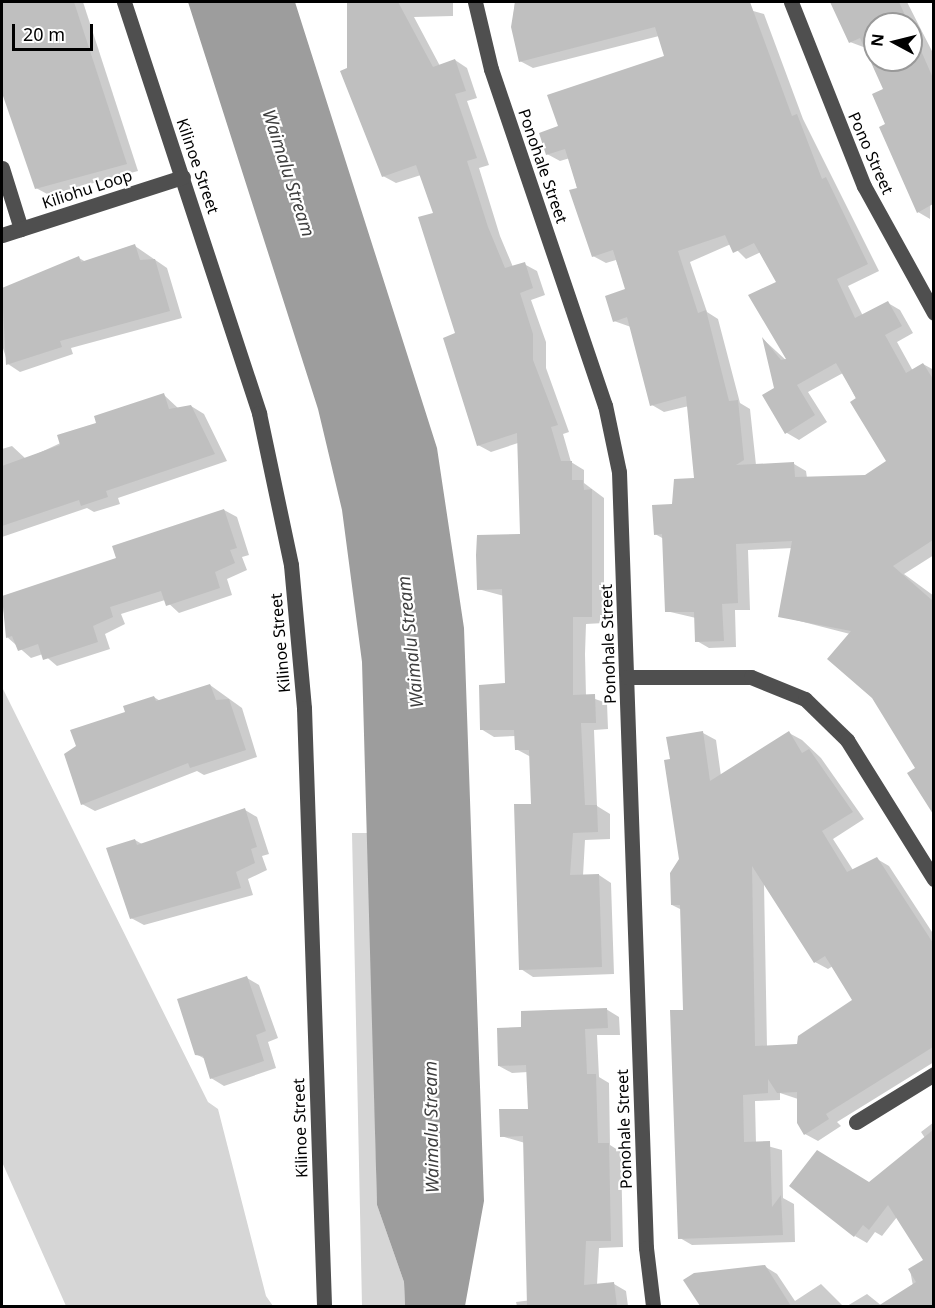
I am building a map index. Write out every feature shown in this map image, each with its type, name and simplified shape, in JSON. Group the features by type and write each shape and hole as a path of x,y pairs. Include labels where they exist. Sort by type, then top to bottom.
{"street":[{"name":"Kilinoe Street","path":"124,2 260,413 297,616 324,1306"},
{"name":"Ponohale Street","path":"475,2 491,69 614,440 627,677 646,1248 653,1306"},
{"name":"Pono Street","path":"791,2 864,186 933,313"},
{"path":"2,168 21,229"},
{"name":"Kiliohu Loop","path":"2,235 183,177"},
{"path":"627,677 751,677 805,699 847,740 933,879"},
{"path":"856,1122 933,1074"}],"shaded area":[{"path":"2,687 208,1102 218,1109 266,1296 273,1306 66,1306 2,1162"},
{"path":"352,833 369,833 377,1205 404,1282 405,1306 362,1306"}],"water":[{"name":"Waimalu Stream","path":"188,2 295,2 437,448 464,628 484,1201 465,1306 405,1306 404,1282 377,1205 362,662 342,510 318,409"}],"building":[{"path":"2,2 74,2 127,164 35,189 2,93"},
{"path":"347,2 398,2 433,67 455,59 466,91 455,94 477,158 467,161 488,227 505,268 525,262 533,288 520,293 533,334 533,360 558,425 551,427 561,461 572,461 572,480 583,480 584,490 592,489 592,617 573,617 573,695 595,694 596,723 581,723 585,805 597,805 598,832 573,833 570,875 599,874 602,967 519,970 514,804 531,804 529,750 515,750 514,730 480,730 479,685 505,683 502,589 477,590 476,555 477,535 520,534 517,433 477,446 443,338 455,333 418,217 433,213 416,165 382,177 340,71 347,68"},
{"path":"515,2 750,2 792,116 797,114 822,179 826,177 868,264 837,279 855,318 888,301 902,326 885,335 906,373 923,363 933,379 933,540 893,566 933,601 933,814 907,773 915,768 872,698 827,659 851,631 778,617 792,541 736,544 738,603 722,604 724,641 695,642 694,612 665,612 662,534 654,535 652,505 672,504 674,479 694,478 686,396 650,406 627,317 613,322 605,296 625,289 613,250 592,257 569,190 577,188 565,149 546,155 539,133 558,126 547,95 664,56 655,27 519,62 511,27","holes":["725,235 733,253 754,243 776,282 748,295 786,359 781,360 762,337 774,388 762,395 785,434 815,415 797,385 836,363 856,398 850,402 886,461 865,475 795,477 794,462 736,465 744,460 738,400 729,401 706,310 698,313 678,251"]},
{"path":"830,2 899,2 904,12 863,12 863,45 860,38 849,43"},
{"path":"923,55 933,78 933,204 917,213 879,127 885,124 872,94 883,89 875,72 923,72"},
{"path":"135,244 140,260 155,259 170,311 60,341 62,347 6,365 2,288 79,256 81,262"},
{"path":"164,393 169,409 191,405 215,454 106,491 108,497 81,506 79,500 2,526 2,466 60,445 57,435 96,423 94,416"},
{"path":"224,509 237,548 230,550 235,563 215,572 220,588 166,606 161,591 110,607 113,617 93,626 98,642 43,660 38,644 18,651 12,636 6,638 2,596 116,558 112,546"},
{"path":"210,684 216,700 229,699 246,750 190,768 188,763 81,805 64,754 76,746 70,730 125,712 123,706 154,696 156,701"},
{"path":"703,731 710,781 789,731 802,753 809,749 853,812 822,831 847,872 877,857 933,943 933,1047 826,1114 829,1119 804,1135 797,1123 797,1092 777,1093 768,1079 768,1093 743,1095 744,1142 770,1141 772,1207 781,1195 783,1235 678,1239 670,1010 683,1010 680,905 671,905 670,873 679,859 664,760 670,759 666,737","holes":["752,866 814,963 825,956 852,1000 798,1036 797,1044 755,1046"]},
{"path":"245,808 257,847 251,849 255,863 236,872 241,888 130,919 106,848 135,839 137,845"},
{"path":"247,976 266,1031 256,1035 264,1061 210,1079 203,1056 195,1055 177,999"},
{"path":"607,1008 608,1028 585,1029 587,1074 596,1074 598,1143 609,1143 611,1241 586,1241 584,1285 614,1282 617,1306 527,1306 523,1136 500,1137 499,1109 528,1109 526,1065 498,1066 497,1028 521,1027 521,1011"},
{"path":"933,1130 933,1306 878,1306 916,1282 908,1269 923,1260 888,1205 869,1230 863,1225 854,1237 789,1186 817,1150 869,1182"},
{"path":"765,1265 791,1306 700,1306 683,1280 694,1273"}]}
